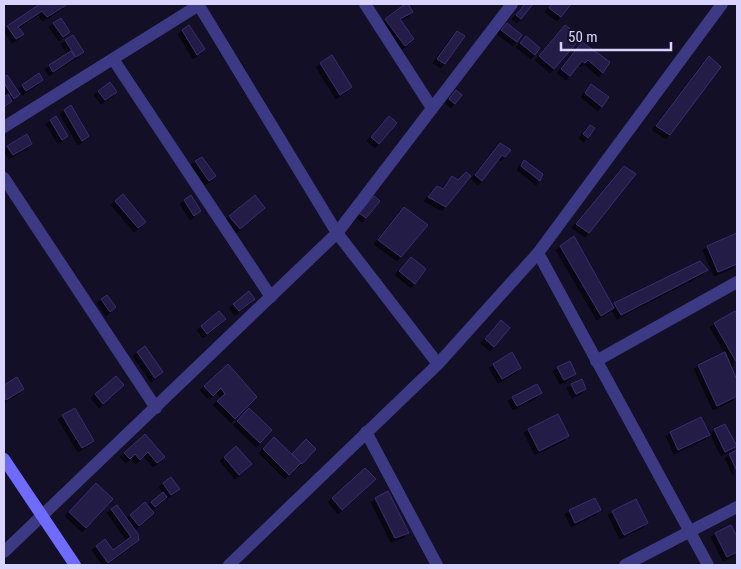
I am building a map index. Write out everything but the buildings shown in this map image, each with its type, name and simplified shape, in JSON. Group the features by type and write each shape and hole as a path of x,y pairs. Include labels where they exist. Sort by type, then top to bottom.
{"main road":[{"path":"4,459 74,565"}],"street":[{"path":"4,127 199,4 337,233 438,364"},
{"path":"366,4 432,108"},
{"path":"4,552 337,233 512,4"},
{"path":"229,565 438,364 538,253 722,4"},
{"path":"113,59 271,297"},
{"path":"4,178 156,408"},
{"path":"538,253 708,565"},
{"path":"596,361 737,282"},
{"path":"366,432 437,565"},
{"path":"625,565 737,507"}]}
